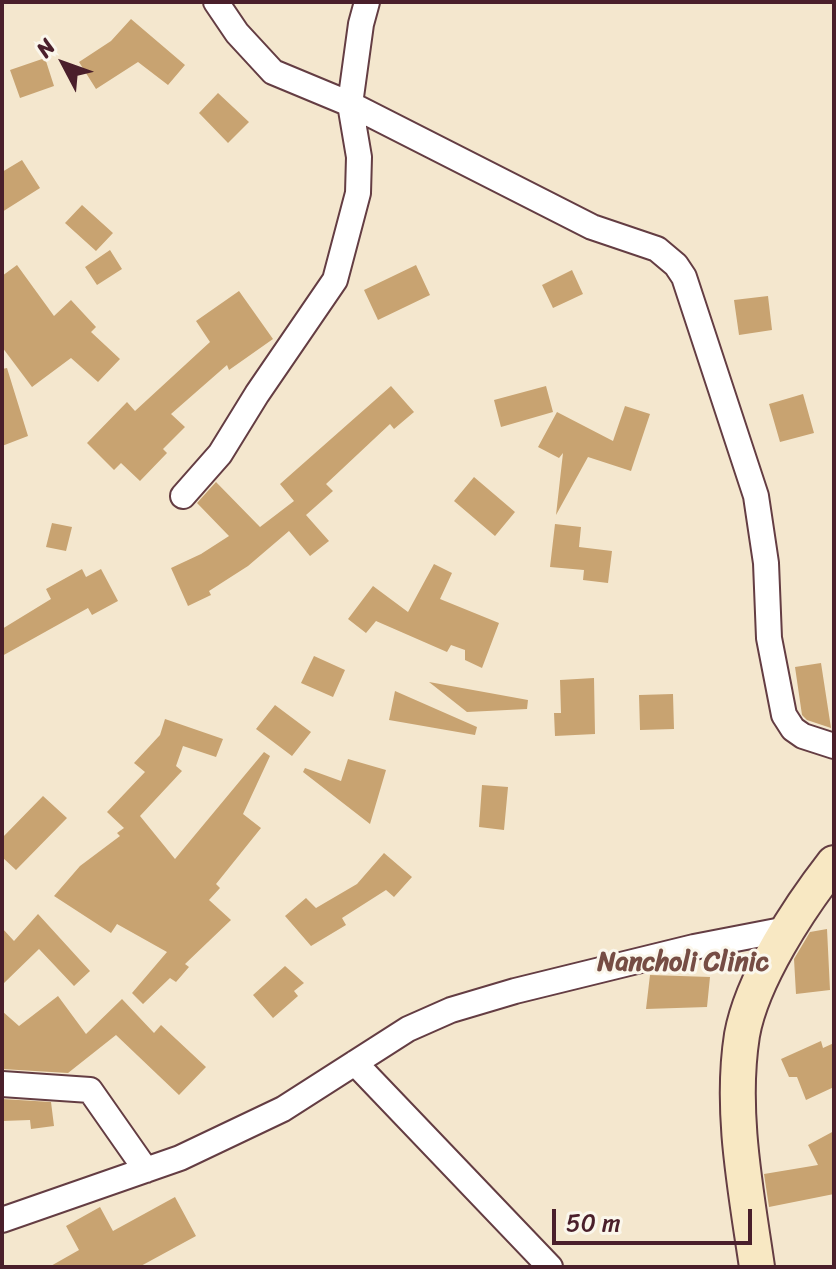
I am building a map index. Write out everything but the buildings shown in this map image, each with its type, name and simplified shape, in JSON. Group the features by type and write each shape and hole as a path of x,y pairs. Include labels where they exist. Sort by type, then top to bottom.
{"street":[{"path":"216,2 237,33 273,72 350,104 592,227 657,249 676,265 684,277 756,496 766,563 769,638 784,715 793,729 803,736 834,746"},
{"path":"183,496 220,454 335,280 358,193 359,157 350,104 367,2"},
{"path":"757,1267 744,1172 737,1082 743,1032 758,988 787,929 834,863"},
{"path":"2,1220 180,1158 283,1109 408,1029 451,1010 694,947 787,929"},
{"path":"355,1063 550,1267"},
{"path":"2,1084 90,1090 146,1170"}],"district":[{"name":"Nancholi Clinic","path":"683,963"}]}
